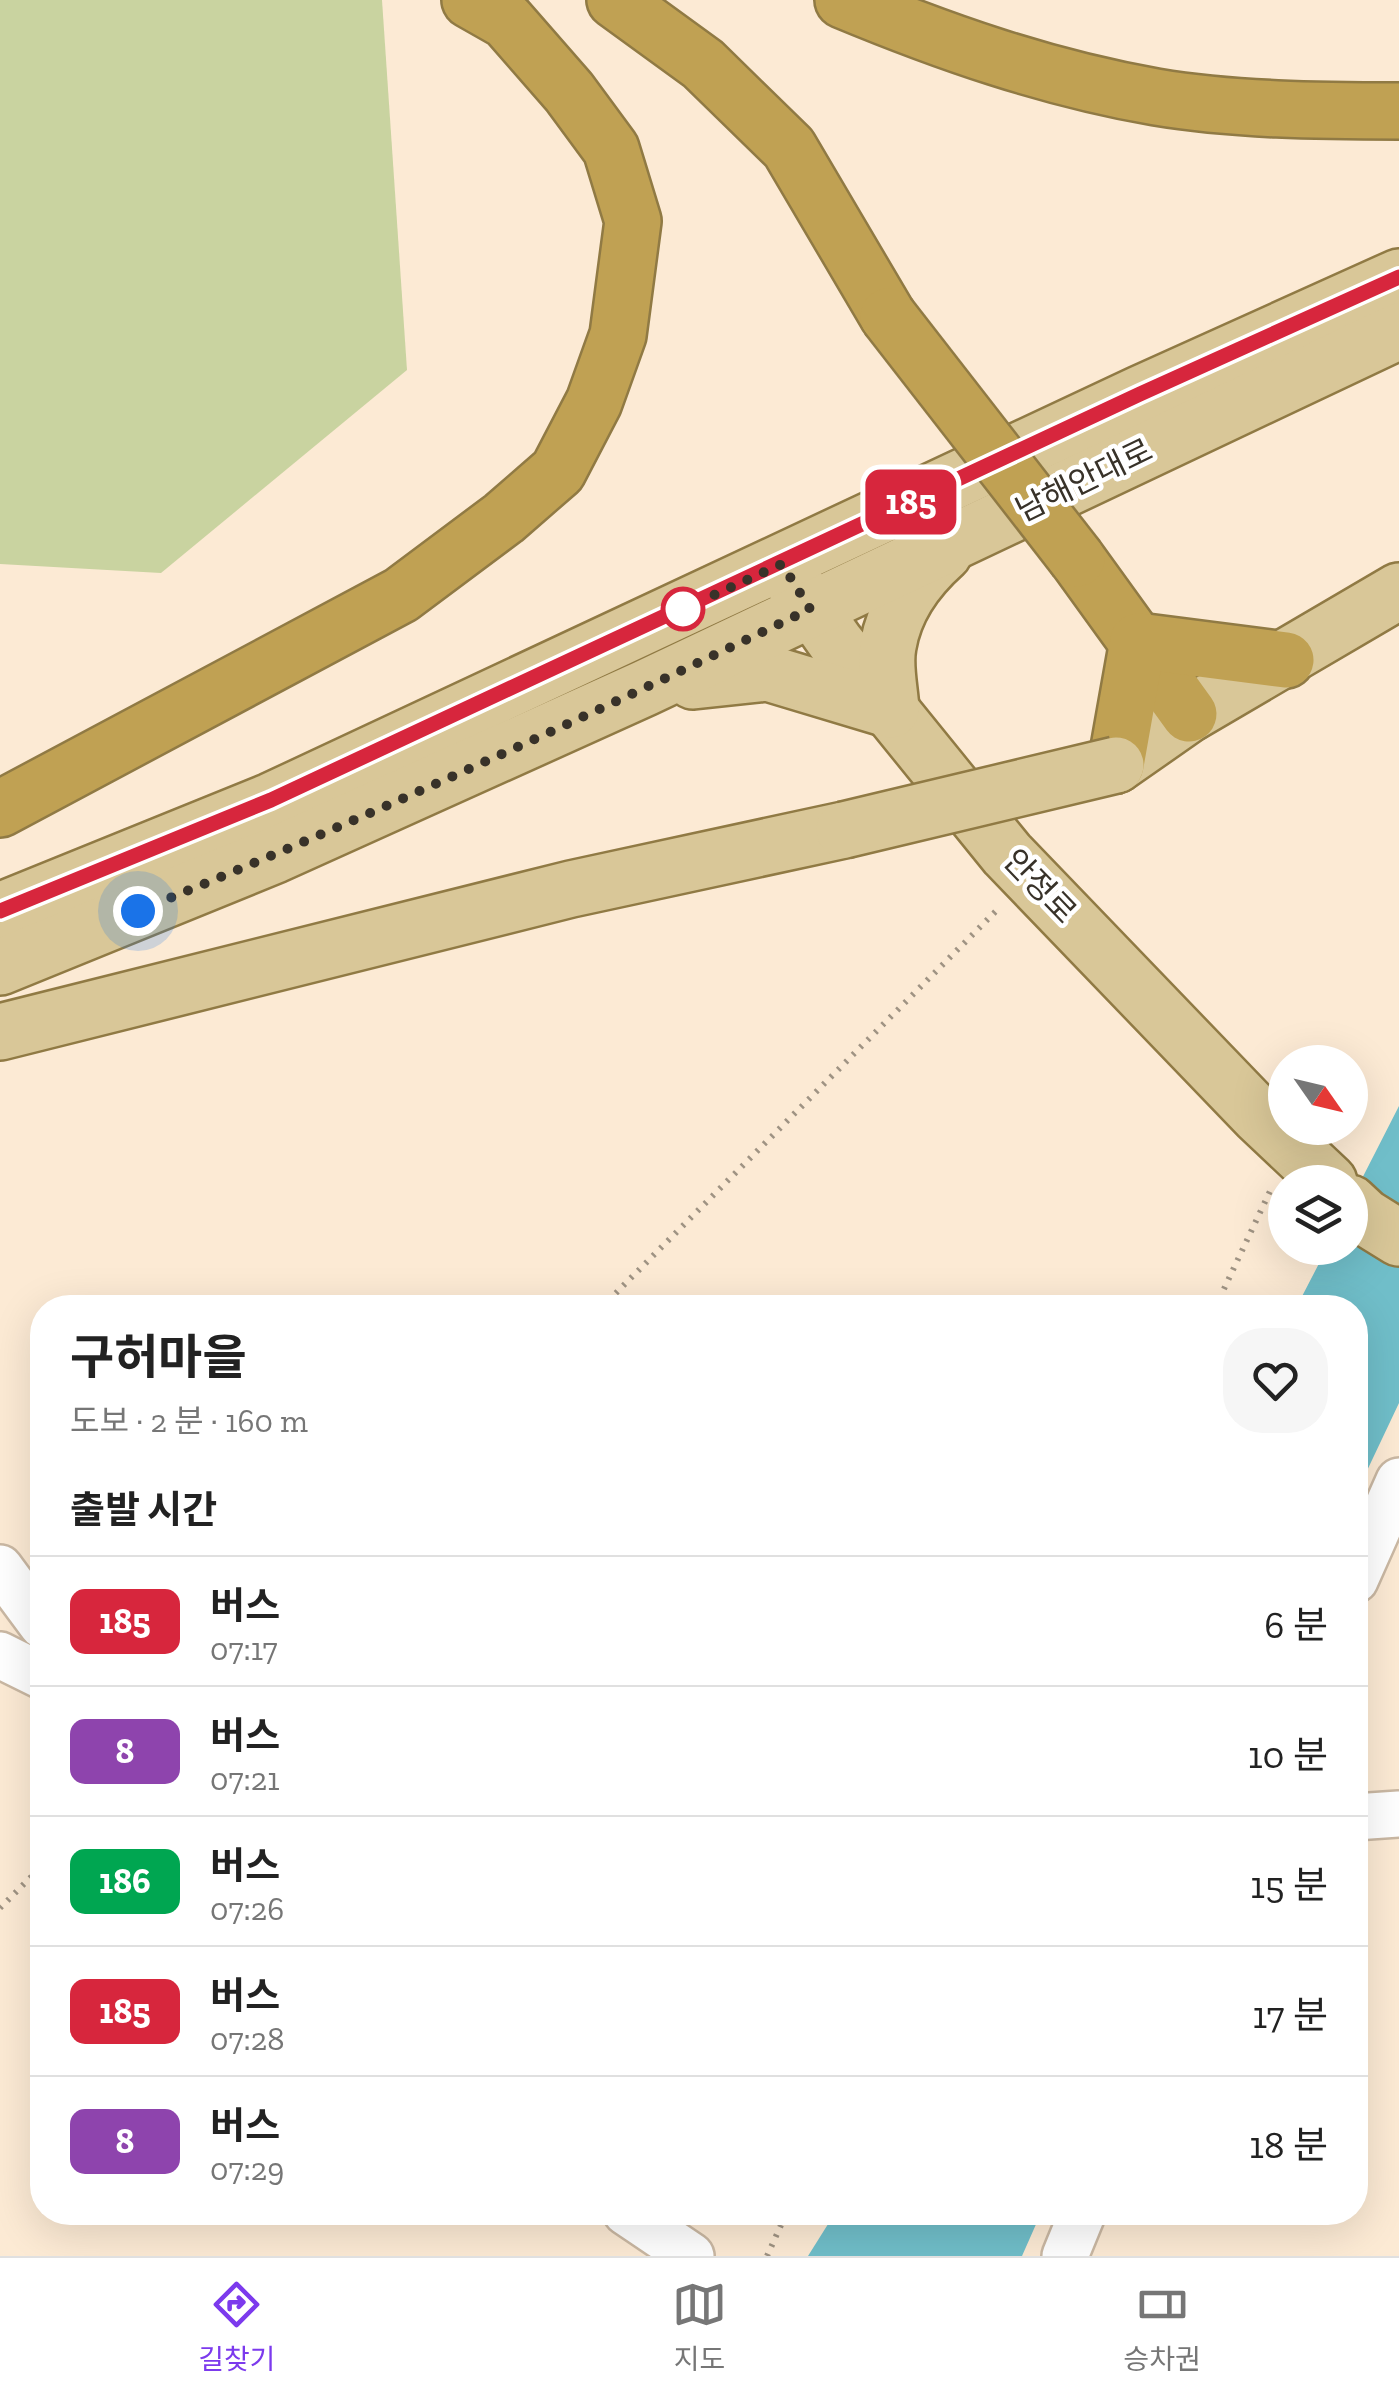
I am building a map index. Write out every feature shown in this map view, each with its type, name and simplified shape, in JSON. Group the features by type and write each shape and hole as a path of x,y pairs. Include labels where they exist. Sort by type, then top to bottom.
{"highway":[{"path":"0,809 401,595 504,518 558,471 594,402 618,336 634,221 611,148 507,21 470,0"},
{"path":"615,0 703,64 789,148 888,316 1078,559 1189,714"},
{"path":"843,0 1019,66 1157,97 1318,111 1399,110"},
{"path":"1138,641 1286,660"},
{"path":"1116,765 1138,641"}],"main road":[{"name":"남해안대로","path":"0,911 271,800 1399,277"},
{"name":"남해안대로","path":"0,967 275,856 644,688 1399,330"},
{"path":"644,688 768,673 891,710 887,648 906,596 928,568 962,538"},
{"name":"안정로","path":"782,564 810,609 1007,854 1310,1164"},
{"path":"0,1032 571,889 844,830 1116,765 1189,714 1399,591"},
{"path":"1368,1219 1399,1238"}],"street":[{"path":"1368,1551 1399,1482"},
{"path":"0,1568 30,1609"},
{"path":"0,1655 30,1670"},
{"path":"1368,1816 1399,1814"},
{"path":"645,2225 691,2256"},
{"path":"1065,2256 1078,2225"}],"path":[{"path":"614,1295 1030,877"},
{"path":"1224,1295 1310,1164"},
{"path":"0,1908 30,1878"},
{"path":"767,2256 781,2225"}],"green space":[{"path":"0,0 382,0 407,370 161,573 0,564"}],"water":[{"path":"1399,1106 1399,1403 1368,1469 1368,1295 1303,1295 1318,1265 1368,1265 1368,1167"},
{"path":"827,2225 1036,2225 1022,2256 808,2256"}],"bus line":[{"name":"185","path":"0,911 271,800 1399,277"}],"route":[{"path":"138,911 275,856 810,609 782,564 679,611 683,609"}]}
